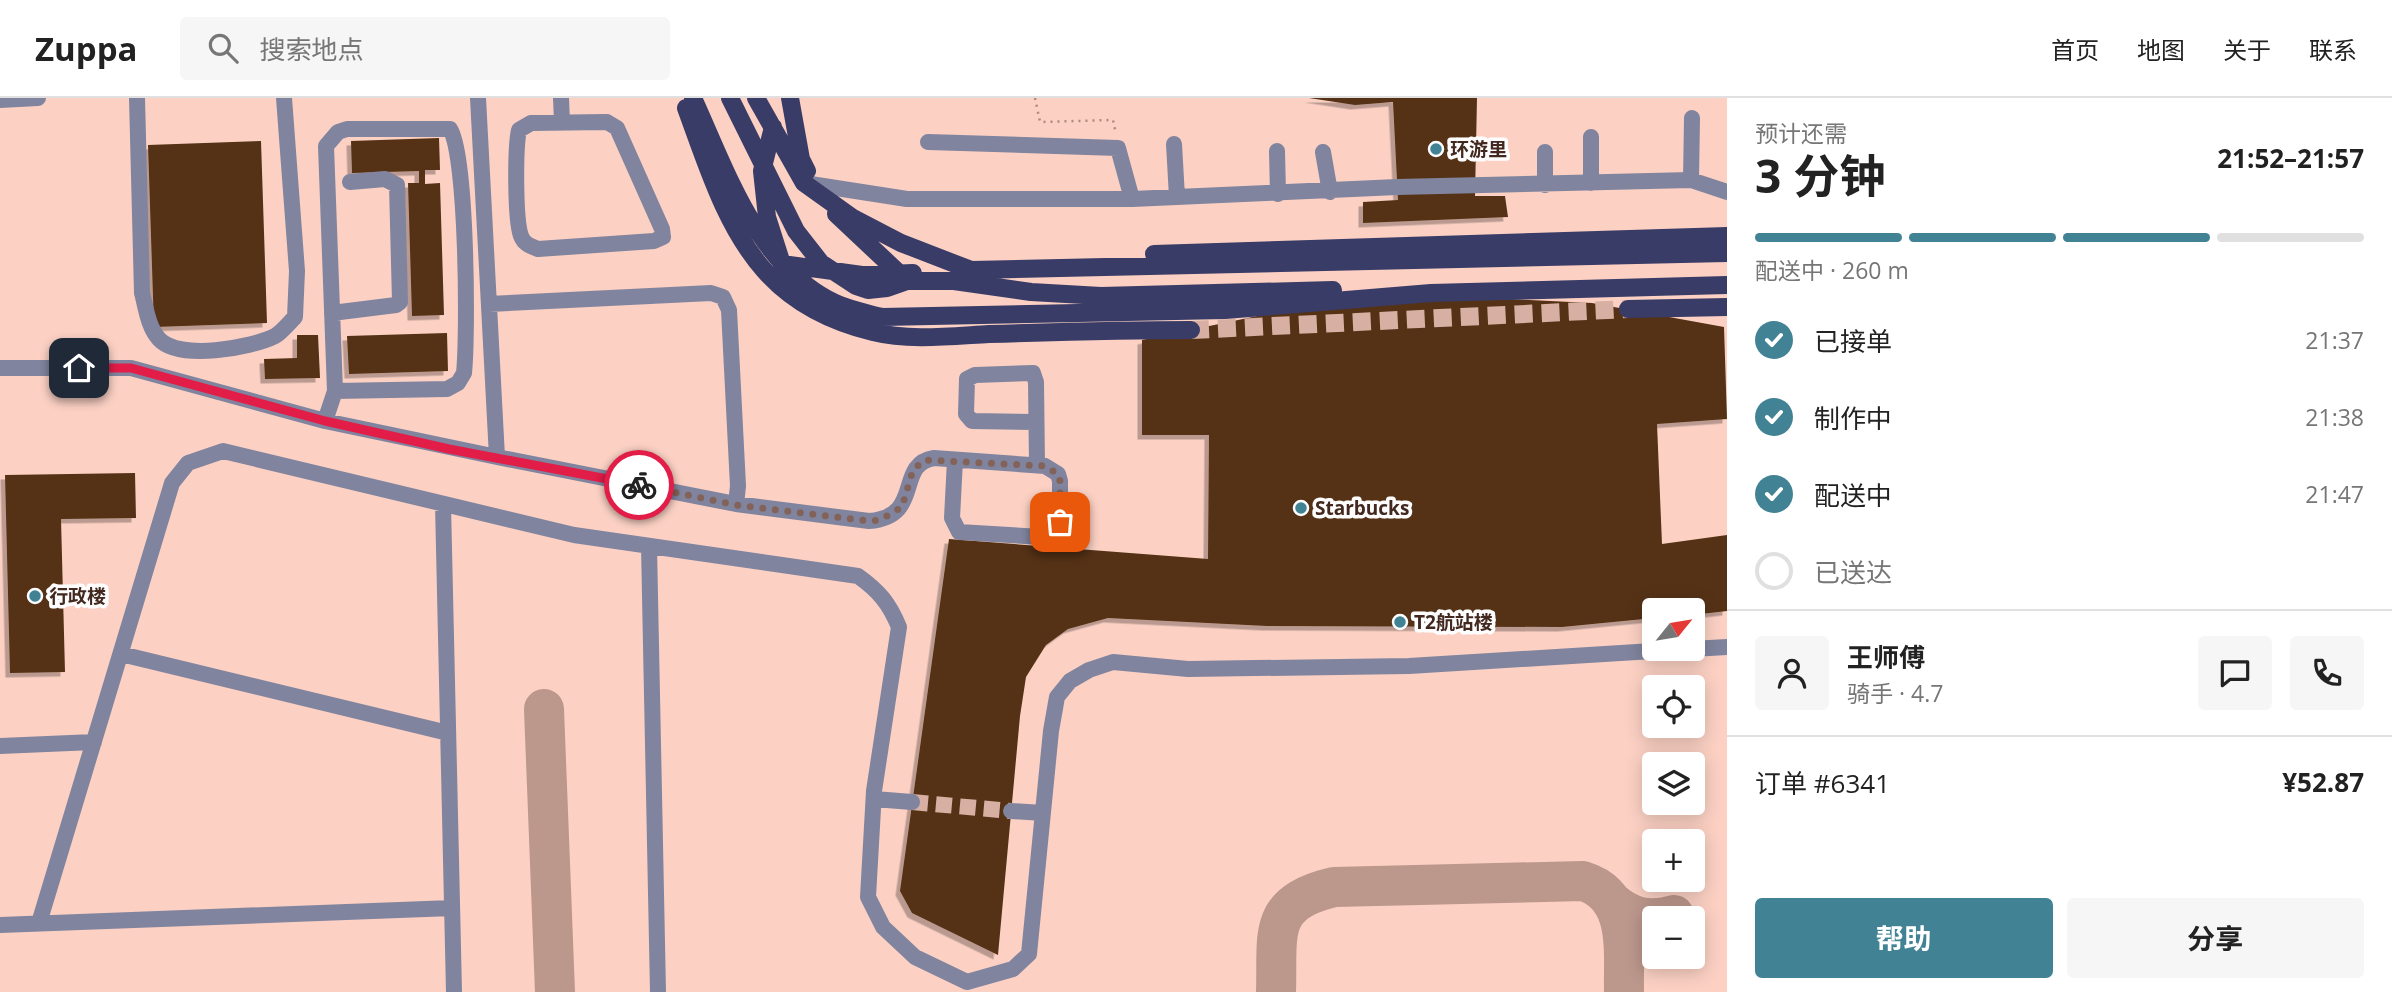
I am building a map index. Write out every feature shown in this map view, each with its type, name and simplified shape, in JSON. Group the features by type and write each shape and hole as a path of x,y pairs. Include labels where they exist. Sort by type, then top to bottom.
{"main road":[{"path":"683,98 713,178 740,236 762,268 783,290 821,314 874,333 928,336 1191,330"},
{"path":"693,98 759,231 782,264 801,282 836,303 882,317 1225,310 1431,293 1727,285"},
{"path":"730,98 796,231 821,263 856,286 868,290 887,288 907,281 954,281 1031,292 1101,296 1727,277"},
{"path":"756,98 804,183 865,224 901,243 971,270"},
{"path":"790,98 801,159 822,201 907,281"},
{"path":"773,127 762,171 767,218 782,264"},
{"path":"954,281 1041,260 1267,249 1727,236"},
{"path":"782,264 862,275 971,270 1727,253"},
{"path":"1628,309 1727,307"}],"street":[{"path":"0,100 38,98"},
{"path":"137,98 142,293 160,340 179,348 205,351 234,348 278,335 295,317 297,271 284,98"},
{"path":"478,98 497,457"},
{"path":"561,98 562,122"},
{"path":"1692,118 1692,180"},
{"path":"562,122 607,122 617,128 662,229 660,239 538,248 521,238 518,207 519,130 531,123 562,122"},
{"path":"325,421 335,391 326,146 338,132 347,129 450,128 459,153 464,263 464,373 458,383 447,389 335,391"},
{"path":"1591,137 1591,183"},
{"path":"928,142 1118,148 1132,199"},
{"path":"1174,144 1177,197"},
{"path":"1277,151 1278,194"},
{"path":"1323,152 1330,192"},
{"path":"1545,152 1545,185"},
{"path":"332,313 396,305 400,302 397,185 385,179 351,182"},
{"path":"804,183 907,199 1132,199 1397,187 1692,180 1722,187"},
{"path":"489,304 711,293 723,297 729,310 738,485 736,505"},
{"path":"0,368 131,368 325,421 497,457 736,505 880,520 902,507 918,463 934,458 1037,465 1052,468 1060,481 1060,522 1056,529 1042,537 959,532 953,518 955,460"},
{"path":"1035,422 972,421 966,414 967,379 975,375 1033,373 1037,465"},
{"path":"39,923 172,483 188,463 223,451 574,535 858,576 889,603 899,627 874,799 868,897 883,927 915,957 967,982 1013,970 1029,954 1057,697 1070,681 1113,662 1188,669 1409,666 1642,652"},
{"path":"443,504 454,992"},
{"path":"649,546 658,992"},
{"path":"1705,648 1727,647"},
{"path":"121,654 448,733"},
{"path":"0,746 94,742"},
{"path":"874,799 912,802"},
{"path":"1011,811 1043,813"},
{"path":"0,925 452,908"}],"path":[{"path":"1035,98 1040,122 1113,120 1118,148"}],"building":[{"name":"环游里","path":"1309,98 1477,98 1475,196 1505,196 1508,217 1363,223 1363,202 1398,200 1393,102 1355,105"},
{"path":"439,138 440,170 425,170 425,184 440,183 444,315 412,316 408,183 419,183 419,171 352,173 351,141"},
{"path":"261,141 267,323 154,327 148,145"},
{"name":"T2航站楼","path":"1425,295 1592,303 1724,327 1727,419 1657,424 1662,544 1727,535 1727,611 1705,614 1705,598 1642,598 1642,619 1562,627 1267,626 1108,618 1068,629 1046,645 1026,677 998,955 912,913 900,891 949,539 1208,559 1209,435 1142,435 1142,340 1267,314"},
{"path":"447,333 448,371 349,374 347,336"},
{"path":"297,335 318,335 320,378 265,379 264,359 297,358"},
{"name":"行政楼","path":"135,473 136,518 61,519 65,672 10,673 5,475"}],"taxiway":[{"path":"544,709 555,992"},
{"path":"1276,992 1276,953 1280,924 1286,912 1312,894 1334,887 1583,881 1599,888 1610,899 1617,912 1624,943 1624,992"},
{"path":"1611,901 1625,911 1642,917"}],"tunnel":[{"path":"1191,330 1628,309"},
{"path":"912,802 1011,811"}],"way so far":[{"path":"639,485 736,505 869,521 880,520 896,513 902,507 913,470 924,460 934,458 1045,466 1058,474 1060,481 1060,522"}],"place":[{"name":"环游里","path":"1436,149"},
{"name":"Starbucks","path":"1301,508"},
{"name":"行政楼","path":"35,596"},
{"name":"T2航站楼","path":"1400,622"}],"route":[{"path":"79,368 131,368 156,373 325,421 449,449 639,485"}]}
